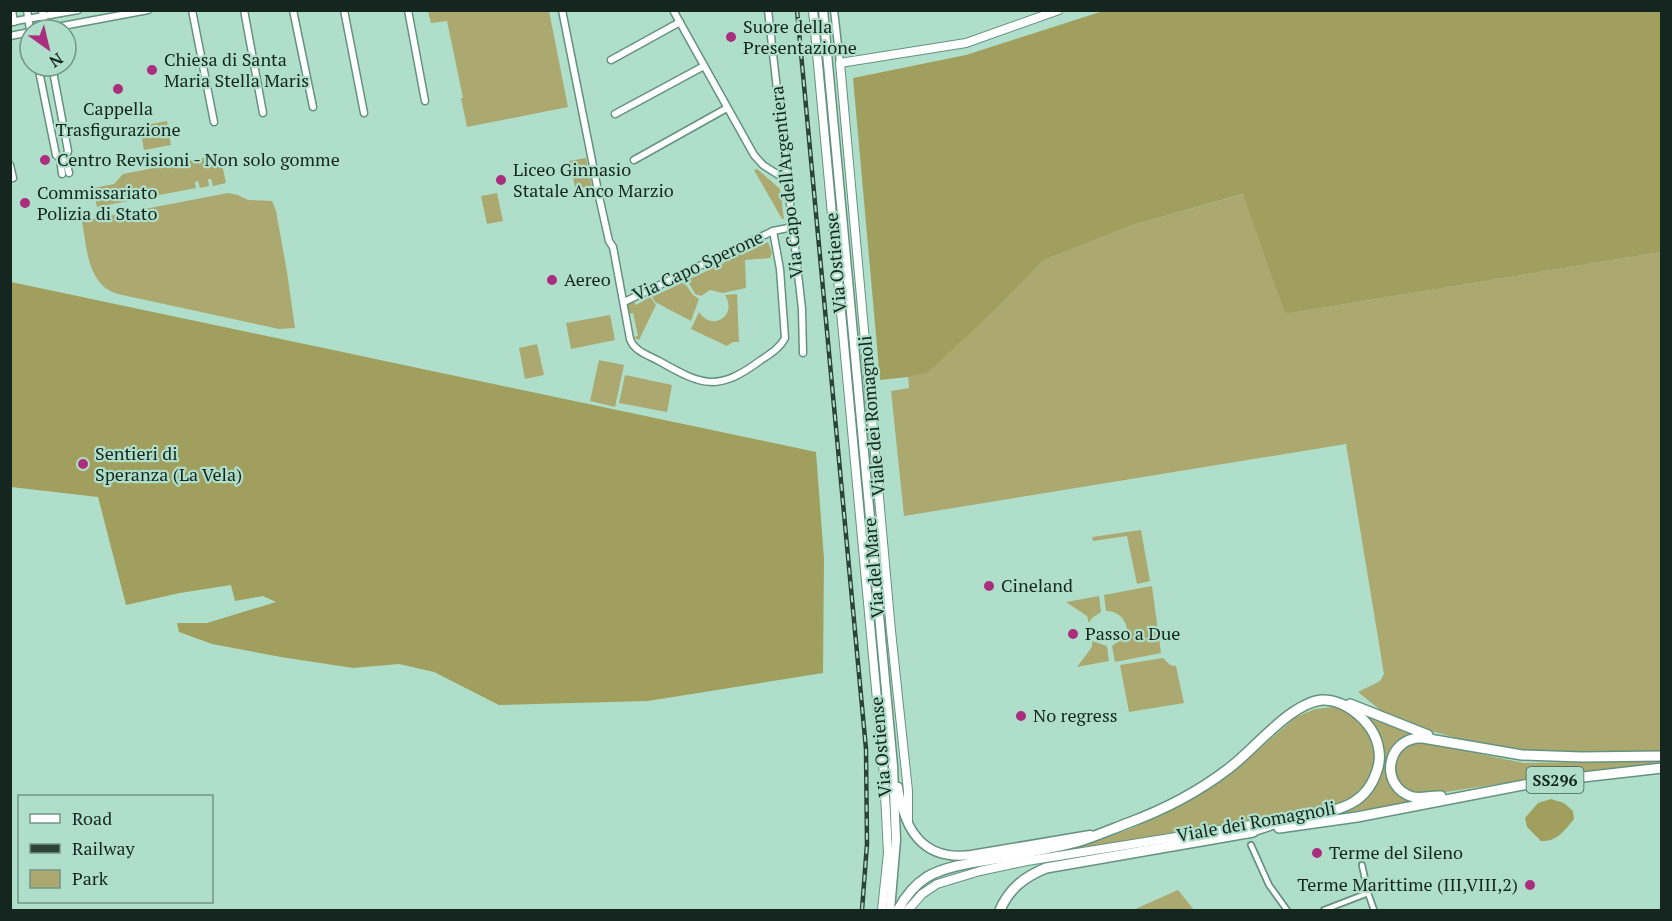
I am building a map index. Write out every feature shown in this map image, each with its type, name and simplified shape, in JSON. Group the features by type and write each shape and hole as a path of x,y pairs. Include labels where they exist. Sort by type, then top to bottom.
{"main road":[{"name":"Via del Mare","path":"823,10 893,766 896,840 890,910"},
{"name":"Viale dei Romagnoli","path":"898,910 906,896 919,883 940,871 1078,841 1152,813 1200,788 1228,769 1299,708 1321,700 1339,702 1357,714 1374,734 1379,754 1376,774 1363,795 1346,807 1292,819"},
{"name":"SS296","path":"1339,702 1353,705 1439,740"},
{"name":"SS296","path":"1449,799 1439,796 1418,798 1409,795 1396,785 1391,771 1394,754 1405,741 1420,738 1439,740 1522,755 1662,756"},
{"name":"Viale dei Romagnoli","path":"893,766 900,799 913,832 925,846 940,854 971,855 1096,834"},
{"name":"SS296","path":"1000,910 1014,887 1034,873 1046,868 1247,833 1357,817 1547,781 1662,768"},
{"path":"1247,833 1292,819"}],"street":[{"path":"12,10 12,22"},
{"path":"42,14 78,10"},
{"path":"78,22 119,13 148,10"},
{"path":"192,10 214,122"},
{"path":"244,10 263,113"},
{"path":"293,10 313,107"},
{"path":"344,10 364,113"},
{"path":"408,10 425,101"},
{"name":"Via Capo Sperone","path":"562,10 600,201 609,241 614,247 631,341 639,350 682,374 698,380 714,382 736,377 779,347 785,338 780,269 773,231"},
{"path":"673,10 757,159 774,174 788,182"},
{"name":"Via Capo dell'Argentiera","path":"768,10 802,309 803,354"},
{"name":"Via Ostiense","path":"813,10 884,775 888,853 882,910"},
{"name":"Viale dei Romagnoli","path":"834,10 908,791 908,821"},
{"path":"840,63 966,43 1059,10"},
{"path":"611,60 680,22"},
{"path":"615,114 704,66"},
{"path":"40,78 56,155 62,158 66,173"},
{"path":"54,78 68,151 62,158"},
{"path":"634,160 727,108"},
{"path":"10,165 13,178"},
{"name":"Via Capo Sperone","path":"624,302 773,231 793,227"},
{"name":"Viale dei Romagnoli","path":"908,910 922,894 937,884 980,871 1038,859 1248,824 1292,819"},
{"path":"1251,845 1269,885 1287,910"},
{"path":"1362,865 1374,910"},
{"path":"1324,910 1368,893"}],"green space":[{"path":"428,11 549,11 568,107 467,127 447,21 431,23"},
{"path":"167,121 171,145 144,150 140,126"},
{"path":"220,155 226,183 213,186 211,179 208,179 209,186 200,188 198,181 195,182 196,188 97,207 93,188 114,184 123,174"},
{"path":"586,158 592,187 576,191 569,161"},
{"path":"757,169 780,189 784,219 754,170"},
{"path":"228,193 248,200 272,201 276,211 295,328 279,329 118,294 100,283 94,274 87,254 82,221"},
{"path":"497,193 503,221 487,224 481,196"},
{"path":"1244,194 1285,314 1661,252 1661,752 1527,752 1493,748 1390,718 1358,692 1380,681 1384,674 1346,444 904,516 891,391 909,388 908,377 928,371 994,311 1044,260 1133,225"},
{"path":"768,242 772,253 770,258 745,260 746,288 723,293 710,290 701,296 695,294 685,276 689,274 692,278 725,262 723,257 740,249 743,254"},
{"path":"684,282 693,295 699,299 691,321 655,302 652,297"},
{"path":"737,294 739,342 733,342 727,346 691,329 699,312 710,321 722,319 728,309 725,295"},
{"path":"650,297 656,305 639,340 633,337 638,336 633,313 628,314 628,303 633,300 636,305"},
{"path":"610,315 615,340 571,349 566,323"},
{"path":"537,344 544,375 525,379 519,348"},
{"path":"599,360 624,365 615,407 590,401"},
{"path":"625,375 672,385 667,412 619,403"},
{"path":"1141,530 1150,581 1137,584 1127,536 1093,541 1092,537"},
{"path":"1152,586 1161,653 1115,662 1112,646 1123,638 1127,628 1120,615 1106,611 1104,595"},
{"path":"1099,596 1101,612 1089,623 1087,616 1066,602"},
{"path":"1092,641 1107,646 1109,661 1077,667 1092,647"},
{"path":"1163,658 1170,665 1176,666 1184,703 1129,712 1120,665"},
{"path":"1333,707 1348,713 1360,723 1369,735 1374,748 1375,762 1371,776 1364,789 1348,803 1334,808 1014,861 1103,839 1175,808 1229,775 1296,717 1315,709"},
{"path":"1358,712 1415,735 1390,755 1395,790 1413,802 1343,813 1363,800 1382,755"},
{"path":"1421,742 1524,763 1661,761 1662,763 1563,774 1420,796 1399,787 1395,763 1396,757 1404,747"},
{"path":"1178,890 1194,910 1133,910"}],"shaded area":[{"path":"1103,11 1661,11 1661,252 1285,314 1243,194 1133,225 1044,260 994,311 928,372 880,380 853,78 966,55"},
{"path":"11,282 816,452 824,559 823,673 648,701 499,705 434,672 399,664 353,668 212,644 179,632 177,623 207,623 276,602 263,596 235,601 231,585 126,605 98,497 11,487"},
{"path":"1551,799 1564,803 1573,811 1574,819 1552,840 1541,841 1527,827 1525,818 1538,803"}],"railway":[{"path":"797,10 866,749 867,844 862,910"}],"place":[{"name":"Suore della Presentazione","path":"731,37"},
{"name":"Chiesa di Santa Maria Stella Maris","path":"152,70"},
{"name":"Cappella Trasfigurazione","path":"118,89"},
{"name":"Centro Revisioni - Non solo gomme","path":"45,160"},
{"name":"Liceo Ginnasio Statale Anco Marzio","path":"501,180"},
{"name":"Commissariato Polizia di Stato","path":"25,203"},
{"name":"Aereo","path":"552,280"},
{"name":"Sentieri di Speranza (La Vela)","path":"83,464"},
{"name":"Cineland","path":"989,586"},
{"name":"Passo a Due","path":"1073,634"},
{"name":"No regress","path":"1021,716"},
{"name":"Terme del Sileno","path":"1317,853"},
{"name":"Terme Marittime (III,VIII,2)","path":"1530,885"}]}
